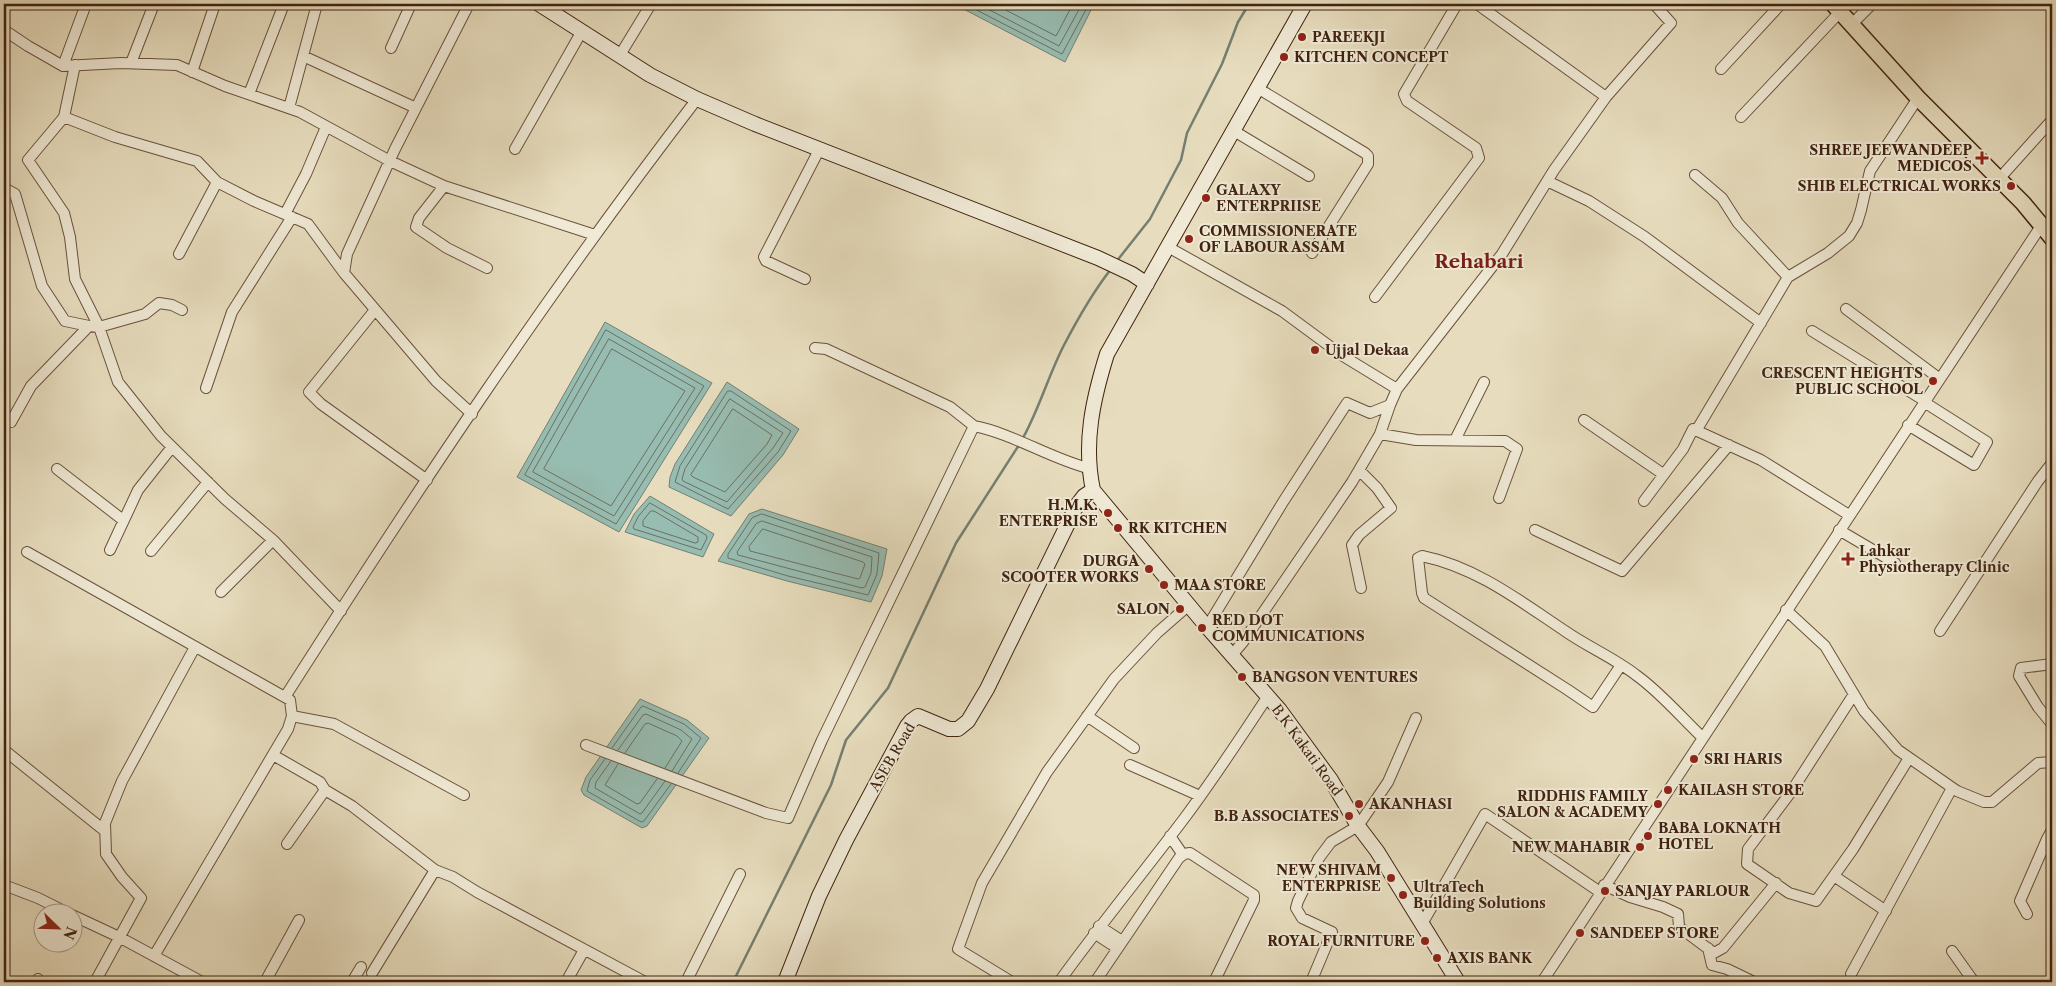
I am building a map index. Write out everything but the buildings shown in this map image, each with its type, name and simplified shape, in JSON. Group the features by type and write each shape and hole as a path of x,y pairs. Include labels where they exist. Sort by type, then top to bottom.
{"main road":[{"path":"1836,8 1918,98 1999,179 2048,232"}],"street":[{"path":"63,66 86,4"},
{"path":"131,63 154,4"},
{"path":"192,72 215,4"},
{"path":"249,94 284,4"},
{"path":"289,108 317,4"},
{"path":"391,48 411,4"},
{"path":"344,273 347,254 390,161 469,4"},
{"path":"620,55 650,4"},
{"path":"1375,297 1479,158 1476,148 1407,101 1404,94 1457,4"},
{"path":"1478,4 1606,97"},
{"path":"1232,655 1243,642 1358,470 1380,434 1397,388 1502,254 1547,180 1606,97 1671,23 1654,4"},
{"path":"1721,69 1781,4"},
{"path":"1852,24 1872,4"},
{"path":"543,5 650,75 697,99 819,150 1098,258 1132,274 1147,284"},
{"path":"1093,490 1088,468 1088,444 1094,395 1107,354 1259,89 1303,5"},
{"path":"1741,118 1836,8"},
{"path":"4,30 63,66 131,63 177,65 289,108 390,161 444,186 595,235"},
{"path":"515,149 582,31"},
{"path":"303,56 416,108"},
{"path":"75,65 64,117 28,160 64,213 70,237 75,279 118,382 161,436 208,482 273,540 341,611"},
{"path":"1259,89 1368,156 1368,164 1312,253"},
{"path":"1696,432 1788,277 1828,253 1848,236 1857,223 1862,210 1870,171 1918,98"},
{"path":"285,697 472,414 595,235 697,99"},
{"path":"64,117 115,137 197,161 217,182 308,224 344,273 436,381 472,414"},
{"path":"1999,179 2052,120"},
{"path":"206,388 232,312 288,216 326,127"},
{"path":"1234,131 1309,176"},
{"path":"805,279 766,261 764,258 819,150"},
{"path":"1695,175 1722,198 1738,223 1788,277"},
{"path":"1547,180 1589,201 1645,237 1761,323"},
{"path":"179,254 217,182"},
{"path":"444,186 419,218 416,227 447,248 487,268"},
{"path":"4,188 15,194 42,286 65,321 94,327 145,314 159,303 172,305 182,310"},
{"path":"1542,982 1908,425 2048,232"},
{"path":"1168,247 1282,311 1343,356 1397,388"},
{"path":"1846,309 1940,379"},
{"path":"375,310 310,392 321,404 428,480"},
{"path":"4,418 12,422 31,386 94,327"},
{"path":"1812,331 1987,442 1974,465 1908,425"},
{"path":"815,348 826,349 950,407 974,426 992,430 1088,468"},
{"path":"1455,440 1484,382"},
{"path":"1207,627 1283,502 1347,403 1370,413 1390,405"},
{"path":"1584,420 1662,474"},
{"path":"586,745 757,810 788,818 822,740 974,426"},
{"path":"1644,501 1662,474 1683,449 1693,428 1696,432 1761,460 1849,515"},
{"path":"1380,434 1416,440 1505,441 1517,448 1499,498"},
{"path":"1534,530 1622,571 1729,445"},
{"path":"110,550 138,490 172,447"},
{"path":"1940,631 2038,481 2052,463"},
{"path":"57,469 123,520"},
{"path":"1358,470 1377,488 1391,508 1352,545 1361,588"},
{"path":"151,552 208,482"},
{"name":"B K Kakati Road","path":"1093,490 1188,605 1268,696 1331,780 1358,826 1377,851 1458,982"},
{"name":"ASEB Road","path":"785,982 819,896 846,840 907,726 918,716 950,729 958,729 968,721 987,689 1077,505 1084,496 1093,490"},
{"path":"1839,530 1895,563"},
{"path":"221,592 273,540"},
{"path":"27,552 290,700 292,716 288,729 154,956"},
{"path":"1621,665 1593,707 1424,598 1418,558 1422,556 1441,559 1471,572 1507,592 1574,638 1621,665 1651,687 1702,737"},
{"path":"1012,982 958,949 982,883 1047,772 1114,679 1157,633 1188,605"},
{"path":"1786,610 1826,646 1864,711 1898,750 1952,788 1984,802 1992,802 2038,763 2052,762"},
{"path":"96,982 141,898 122,877 106,854 105,823 122,781 195,646"},
{"path":"2052,664 2021,668 2019,676 2038,707 2052,724"},
{"path":"1854,694 1790,792 1748,849 1747,864 1790,892 1816,901 1853,849 1909,758"},
{"path":"1059,982 1097,929 1200,796 1268,696"},
{"path":"292,716 334,724 464,795"},
{"path":"1087,716 1134,748"},
{"path":"1311,982 1332,932 1302,918 1296,908 1298,901 1319,858 1331,842 1358,826 1388,782 1416,718"},
{"path":"4,750 105,831"},
{"path":"273,755 320,782 325,790 352,806 435,870 452,877 645,982"},
{"path":"1130,765 1200,796"},
{"path":"1851,974 1952,788"},
{"path":"287,844 325,790"},
{"path":"1422,924 1485,814 1602,889 1663,907 1678,914 1680,927 1714,953 1723,948 1776,883"},
{"path":"2027,914 2020,901 2046,839 2052,830"},
{"path":"1168,839 1181,857"},
{"path":"1095,982 1181,857 1190,854 1254,895 1254,900 1214,982"},
{"path":"372,973 435,870"},
{"path":"686,982 740,874"},
{"path":"1834,876 1886,911"},
{"path":"4,885 50,904"},
{"path":"82,919 202,982"},
{"path":"265,982 299,920"},
{"path":"1097,929 1120,944"},
{"path":"1708,948 1712,965 1727,969 1754,982"},
{"path":"566,982 584,950"},
{"path":"1952,951 1974,982"},
{"path":"352,982 361,967"}],"water":[{"path":"954,4 1094,4 1065,62"},
{"path":"605,322 712,383 619,532 517,477"},
{"path":"727,382 799,429 783,455 731,516 669,487 670,477 675,464"},
{"path":"650,496 714,534 703,557 625,532 634,514"},
{"path":"762,509 887,549 882,576 871,602 718,561 749,514"},
{"path":"640,699 687,720 709,738 647,826 642,828 584,795 581,790 586,777"}],"waterway":[{"path":"1116,262 1150,219 1181,160 1187,133 1222,64 1238,22 1249,4"},
{"path":"1023,438 1063,347 1086,306 1111,269"},
{"path":"733,982 831,785 846,740 888,688 956,543 1019,445"}],"place":[{"name":"PAREEKJI","path":"1302,37"},
{"name":"KITCHEN CONCEPT","path":"1284,57"},
{"name":"SHREE JEEWANDEEP MEDICOS","path":"1982,158"},
{"name":"SHIB ELECTRICAL WORKS","path":"2011,186"},
{"name":"GALAXY ENTERPRIISE","path":"1206,198"},
{"name":"COMMISSIONERATE OF LABOUR ASSAM","path":"1189,239"},
{"name":"Ujjal Dekaa","path":"1315,350"},
{"name":"CRESCENT HEIGHTS PUBLIC SCHOOL","path":"1933,381"},
{"name":"H.M.K. ENTERPRISE","path":"1108,513"},
{"name":"RK KITCHEN","path":"1118,528"},
{"name":"Lahkar Physiotherapy Clinic","path":"1848,559"},
{"name":"DURGA SCOOTER WORKS","path":"1149,569"},
{"name":"MAA STORE","path":"1164,585"},
{"name":"SALON","path":"1180,609"},
{"name":"RED DOT COMMUNICATIONS","path":"1202,628"},
{"name":"BANGSON VENTURES","path":"1242,677"},
{"name":"SRI HARIS","path":"1694,759"},
{"name":"KAILASH STORE","path":"1668,790"},
{"name":"AKANHASI","path":"1359,804"},
{"name":"RIDDHIS FAMILY SALON & ACADEMY","path":"1658,804"},
{"name":"B.B ASSOCIATES","path":"1349,816"},
{"name":"BABA LOKNATH HOTEL","path":"1648,836"},
{"name":"NEW MAHABIR","path":"1640,847"},
{"name":"NEW SHIVAM ENTERPRISE","path":"1391,878"},
{"name":"SANJAY PARLOUR","path":"1605,891"},
{"name":"UltraTech Building Solutions","path":"1403,895"},
{"name":"SANDEEP STORE","path":"1580,933"},
{"name":"ROYAL FURNITURE","path":"1425,941"},
{"name":"AXIS BANK","path":"1437,958"}],"district":[{"name":"Rehabari","path":"1479,261"}]}
